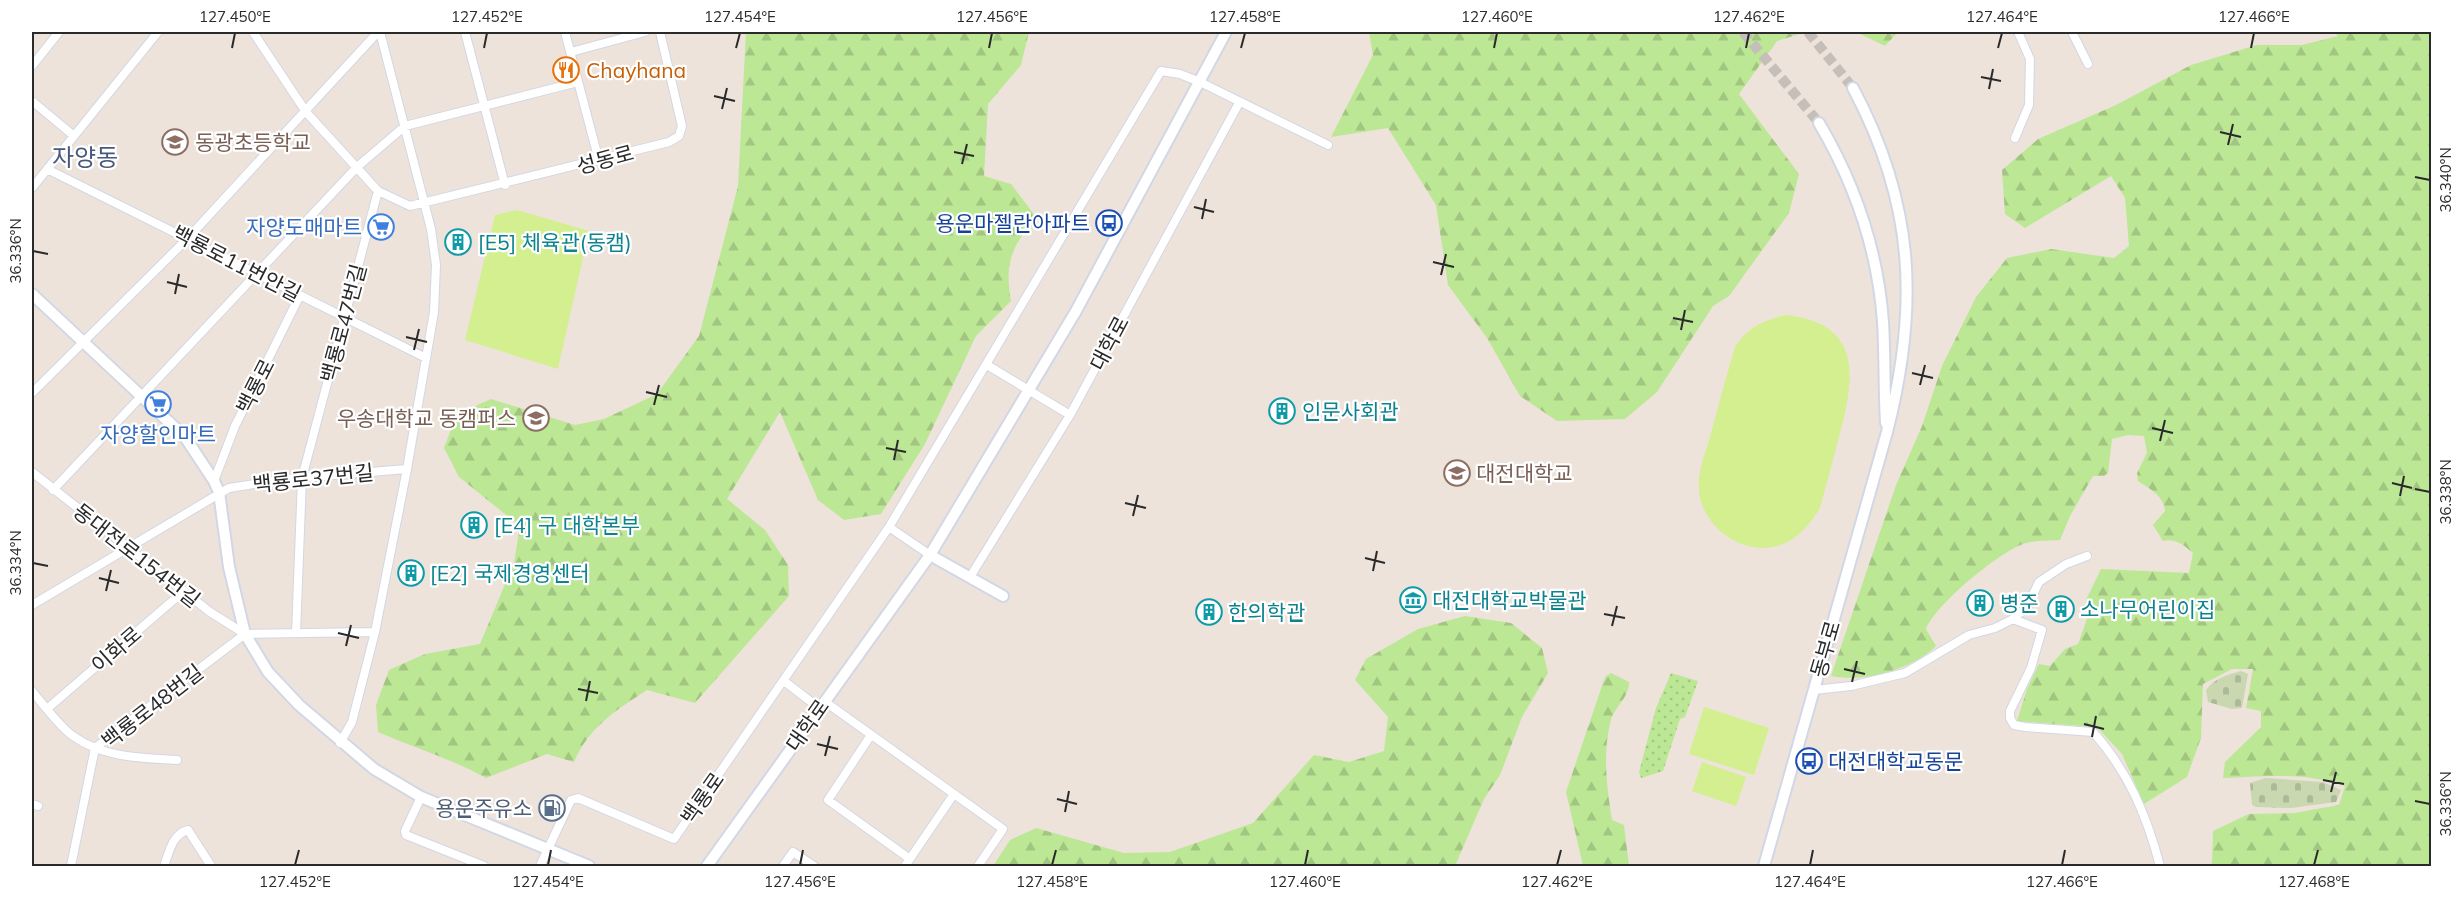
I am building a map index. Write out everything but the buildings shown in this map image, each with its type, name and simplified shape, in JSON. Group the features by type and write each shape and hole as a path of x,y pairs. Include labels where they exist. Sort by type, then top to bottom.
{"main road":[{"name":"대학로","path":"707,867 930,555 1076,311 1226,32"},
{"name":"동부로","path":"1764,867 1898,390 1908,272 1905,238 1897,195 1883,155 1853,88"},
{"path":"1819,123 1855,195 1874,261 1883,322 1887,432"},
{"path":"32,294 185,437 214,481 219,492 230,567 246,634 268,672 340,743 374,769 421,797 589,867"},
{"path":"930,555 1003,596"}],"street":[{"path":"32,66 59,32"},
{"path":"32,188 158,32"},
{"path":"255,32 306,112 378,192 410,206 424,205"},
{"path":"32,393 85,343 188,238 379,32"},
{"path":"340,743 352,722 375,632 407,469 434,312 435,265 424,205 379,32"},
{"path":"465,32 505,184"},
{"path":"565,32 599,160"},
{"path":"571,52 645,32"},
{"name":"성동로","path":"424,205 669,142 679,136 682,126 660,32"},
{"path":"2015,138 2029,105 2030,59 2018,32"},
{"path":"2072,32 2088,64"},
{"name":"대학로","path":"784,681 889,527 987,365 1152,82 1161,71 1180,74 1200,82"},
{"path":"53,490 357,167 405,126 578,82"},
{"path":"1200,82 1328,146"},
{"path":"32,101 74,136"},
{"name":"대학로","path":"970,577 1070,415 1239,103"},
{"name":"백룡로11번안길","path":"47,169 426,358"},
{"name":"백룡로47번길","path":"296,633 302,478 378,192"},
{"name":"백룡로","path":"214,481 235,426 300,295"},
{"path":"987,365 1070,415"},
{"name":"백룡로37번길","path":"32,605 229,488 302,478 407,469"},
{"name":"동대전로154번길","path":"32,472 129,546 210,612 246,634"},
{"path":"889,527 930,555"},
{"path":"1814,690 1851,686 1905,673 1969,635 1995,628 2013,618 2027,607 2038,582 2066,564 2087,556"},
{"name":"이화로","path":"45,705 184,591"},
{"path":"2013,618 2042,630 2031,668 2010,711 2010,718 2014,725 2025,728 2093,732 2114,755 2149,825 2160,867"},
{"path":"246,634 375,632"},
{"name":"백룡로48번길","path":"71,867 95,748 246,634"},
{"path":"784,681 871,735 1003,829 978,867"},
{"name":"백룡로","path":"549,849 571,800 578,798 674,839 784,681"},
{"path":"32,691 71,735 95,748 123,756 177,760"},
{"path":"32,704 45,705"},
{"path":"871,735 828,800 910,859"},
{"path":"905,867 954,794"},
{"path":"421,797 405,835 484,867"},
{"path":"164,867 173,842 181,832 188,830 211,867"},
{"path":"540,867 549,849"},
{"path":"783,867 793,852 814,867"}],"green space":[{"path":"746,32 1029,32 1021,65 988,104 984,176 1011,184 1036,217 1021,237 1012,256 1009,276 1011,301 976,336 925,444 881,514 844,520 818,500 780,412 727,499 765,530 788,565 789,596 695,703 647,690 604,720 587,739 574,762 547,754 486,778 378,732 376,705 389,670 425,654 480,644 514,563 520,526 459,477 444,448 457,414 491,399 575,425 604,419 657,394 699,336 738,186"},
{"path":"1369,32 1806,32 1777,41 1739,94 1799,174 1789,213 1729,296 1713,306 1657,392 1625,419 1557,421 1520,396 1487,338 1448,285 1436,205 1388,128 1331,137 1373,55"},
{"path":"1856,32 1898,32 1885,46"},
{"path":"2334,32 2431,32 2431,866 2207,866 2212,863 2213,831 2249,814 2294,813 2339,805 2345,786 2300,777 2223,778 2225,762 2261,727 2261,711 2246,708 2253,669 2232,669 2203,684 2201,738 2187,777 2144,804 2122,754 2097,727 2017,721 2027,689 2039,664 2050,666 2065,649 2078,644 2088,616 2086,600 2101,569 2189,573 2193,553 2175,541 2163,541 2153,525 2165,511 2162,501 2156,493 2138,481 2137,473 2147,453 2144,436 2128,435 2112,439 2108,473 2104,476 2093,476 2070,516 2060,540 2031,542 2012,549 1954,594 1926,629 1936,646 1926,654 1901,667 1873,676 1844,678 1831,676 1896,485 1922,426 1942,366 1976,297 2007,258 2051,249 2114,258 2129,246 2125,198 2111,176 2025,228 2005,214 2002,170 2038,139 2116,105 2191,65 2257,45 2302,45 2338,36"},
{"path":"517,210 589,231 558,369 465,340 495,215"},
{"path":"1786,315 1812,320 1830,330 1841,343 1848,358 1850,376 1848,395 1820,508 1815,516 1796,536 1781,545 1751,547 1729,538 1712,522 1701,502 1699,477 1735,347 1745,334 1757,326"},
{"path":"1465,616 1511,623 1542,648 1548,673 1522,717 1500,775 1484,799 1455,866 993,866 1010,840 1036,828 1124,853 1170,852 1253,823 1314,755 1349,762 1384,751 1388,717 1355,680 1366,659 1418,629"},
{"path":"2241,671 2248,674 2242,708 2232,709 2208,702 2206,690 2213,683"},
{"path":"1611,673 1629,682 1625,697 1611,720 1606,758 1612,820 1624,825 1629,866 1583,866 1566,792 1605,677"},
{"path":"1671,673 1698,681 1685,717 1680,719 1663,771 1641,778 1639,772 1656,708"},
{"path":"1704,707 1769,728 1754,775 1689,754"},
{"path":"1702,762 1746,777 1736,806 1692,791"},
{"path":"2266,778 2323,782 2341,790 2336,802 2291,808 2256,807 2252,805 2250,783"}],"tunnel":[{"path":"1743,32 1819,123"},
{"path":"1808,32 1853,88"}],"place":[{"name":"Chayhana","path":"566,70"},
{"name":"동광초등학교","path":"175,142"},
{"name":"용운마젤란아파트","path":"1109,223"},
{"name":"자양도매마트","path":"381,227"},
{"name":"[E5] 체육관(동캠)","path":"458,242"},
{"name":"자양할인마트","path":"158,404"},
{"name":"인문사회관","path":"1282,411"},
{"name":"우송대학교 동캠퍼스","path":"536,418"},
{"name":"대전대학교","path":"1457,473"},
{"name":"[E4] 구 대학본부","path":"474,525"},
{"name":"[E2] 국제경영센터","path":"411,573"},
{"name":"대전대학교박물관","path":"1413,600"},
{"name":"병준","path":"1980,603"},
{"name":"소나무어린이집","path":"2061,609"},
{"name":"한의학관","path":"1209,612"},
{"name":"대전대학교동문","path":"1809,761"},
{"name":"용운주유소","path":"552,808"}],"district":[{"name":"자양동","path":"85,157"}]}
